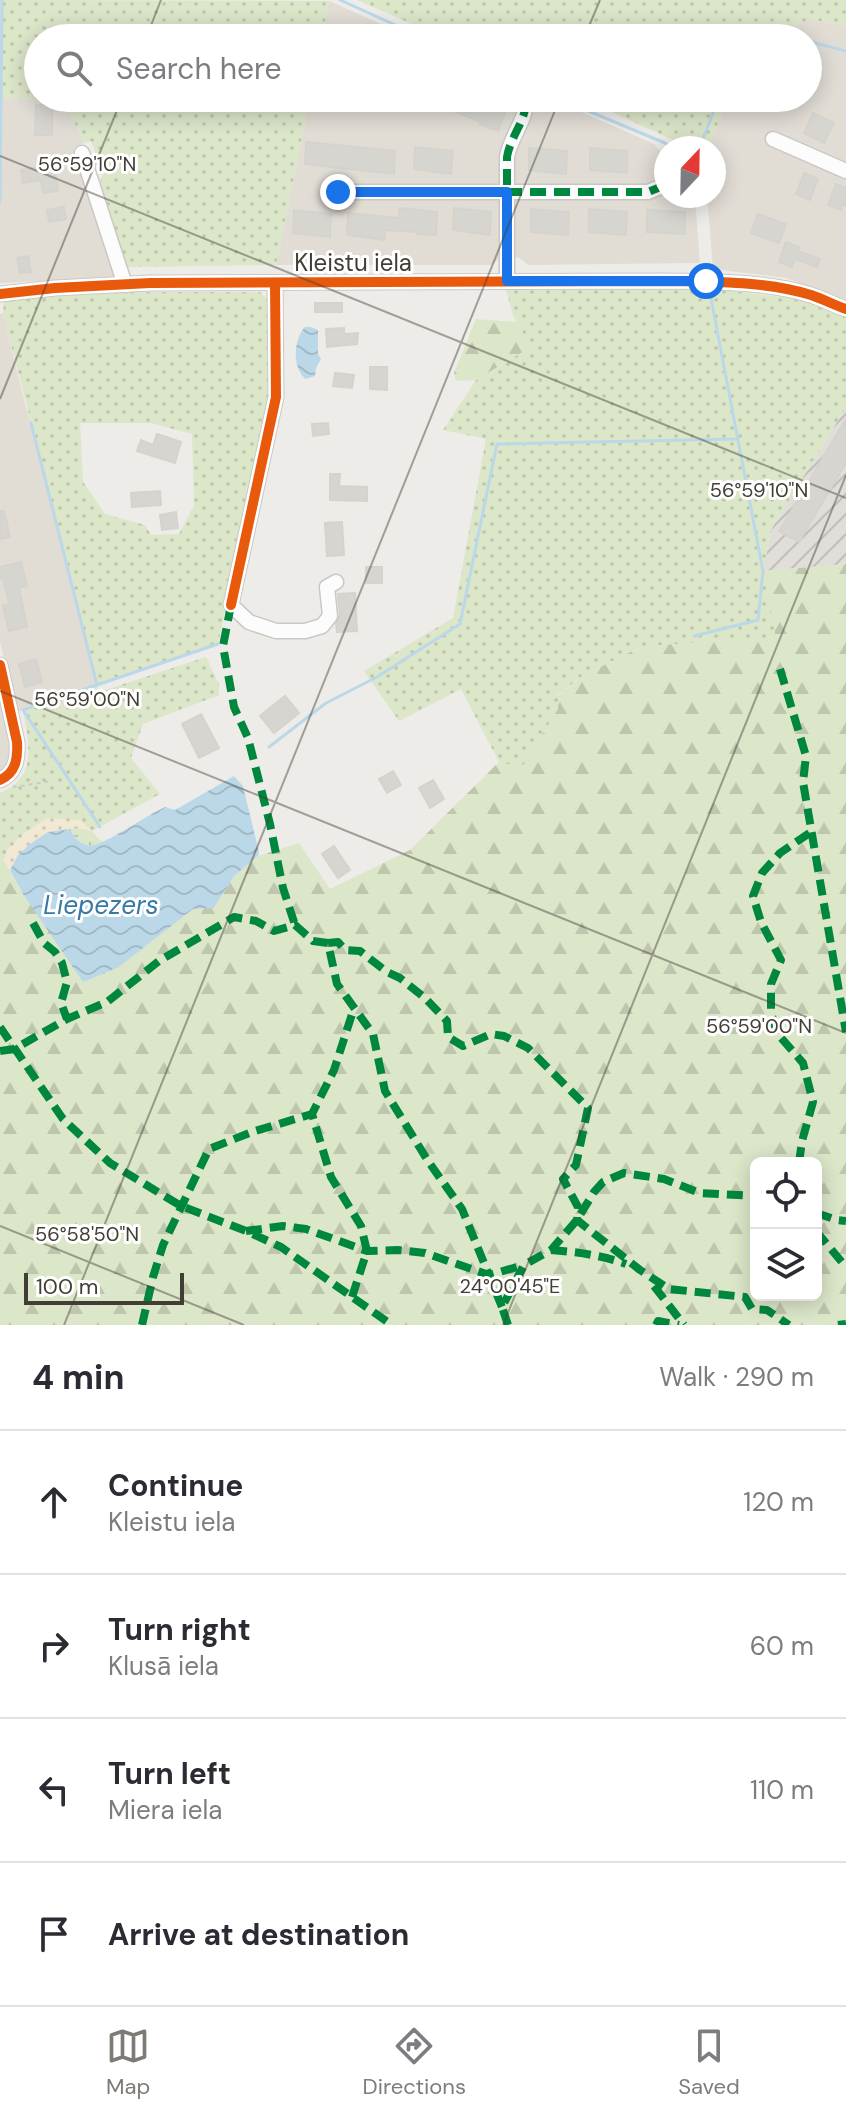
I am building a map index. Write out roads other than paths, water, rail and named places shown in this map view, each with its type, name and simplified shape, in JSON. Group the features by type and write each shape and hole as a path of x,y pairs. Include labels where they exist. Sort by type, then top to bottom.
{"street":[{"path":"507,281 508,151 524,112"},
{"path":"773,139 846,171"},
{"path":"82,153 125,285"},
{"path":"338,192 654,190"},
{"name":"Kleistu iela","path":"0,294 125,285 706,281 774,287 811,295 846,309"},
{"path":"275,283 276,397 231,605 249,622 276,631 305,631 322,626 330,616 327,587 336,582"},
{"path":"0,665 17,742 16,762 4,778"}],"water":[{"path":"305,327 318,330 318,354 321,359 315,376 306,379 296,361 296,346"},
{"name":"Liepezers","path":"234,776 243,786 258,856 234,876 214,908 193,909 119,967 83,982 10,870 18,855 48,832 69,829 82,843 99,843 165,807 175,810"}],"waterway":[{"path":"0,202 2,0"},
{"path":"340,0 393,24"},
{"path":"822,45 846,51"},
{"path":"591,112 654,138"},
{"path":"704,136 713,112"},
{"path":"694,636 758,620 763,571 709,288"},
{"path":"31,423 97,685"},
{"path":"269,747 326,703 377,677 460,624 497,444 737,439"},
{"path":"100,827 23,710 218,644"}]}
